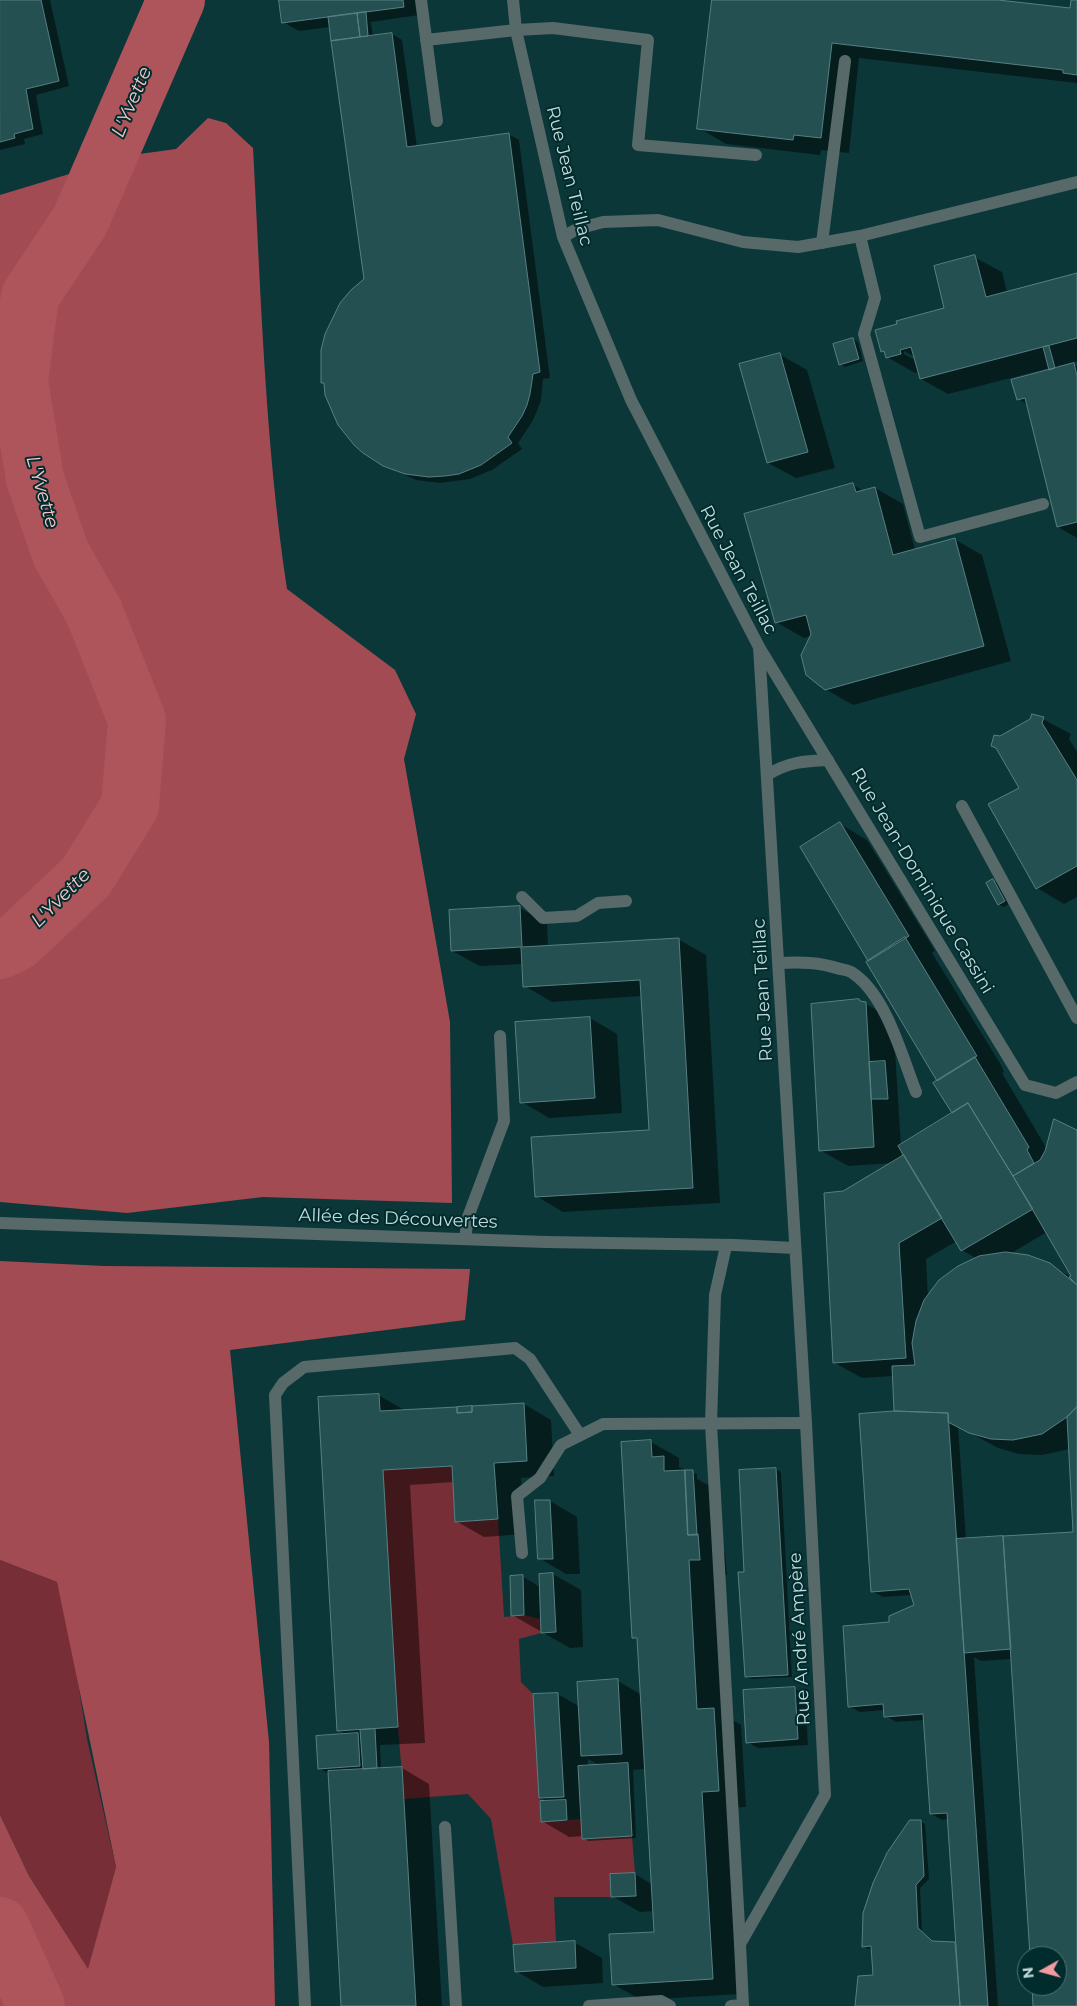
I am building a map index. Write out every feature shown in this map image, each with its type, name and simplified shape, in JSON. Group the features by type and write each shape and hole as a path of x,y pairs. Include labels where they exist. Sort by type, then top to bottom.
{"street":[{"path":"421,0 437,121"},
{"name":"Rue Jean Teillac","path":"513,0 516,30 563,237 631,400 759,647 780,963 794,1248"},
{"path":"426,40 553,28 648,40 638,145 756,155"},
{"path":"822,243 845,61"},
{"path":"563,237 577,229 603,222 658,220 743,242 798,247 860,236 1077,182"},
{"path":"860,236 875,298 864,334 920,537 1043,504"},
{"name":"Rue Jean-Dominique Cassini","path":"759,647 1025,1085 1056,1093 1077,1082"},
{"path":"767,775 780,766 828,760"},
{"path":"962,806 1077,1018"},
{"path":"522,897 543,918 577,916 598,903 626,901"},
{"path":"780,963 808,961 854,973 874,992 885,1014 916,1092"},
{"path":"465,1239 468,1217 504,1121 500,1036"},
{"name":"Allée des Découvertes","path":"0,1223 794,1248"},
{"path":"726,1246 715,1295 711,1424 740,1944 739,2006"},
{"name":"Rue André Ampère","path":"740,1944 825,1795 806,1423 794,1248"},
{"path":"305,2006 275,1395 283,1383 304,1367 515,1348 530,1359 580,1435"},
{"path":"522,1553 517,1496 540,1478 561,1445 603,1424 806,1423"},
{"path":"445,1827 456,2006"},
{"path":"589,2006 661,2001 670,2006"}],"shaded area":[{"path":"208,118 226,123 253,148 261,314 269,424 287,589 395,670 416,714 404,759 450,1022 452,1203 263,1197 127,1213 0,1202 0,195 132,155 176,149"},
{"path":"0,1261 104,1266 470,1269 465,1320 230,1350 269,1742 275,2006 0,2006 0,1815 29,1876 88,1969 116,1867 57,1582 0,1560"},
{"path":"452,1466 455,1522 498,1519 504,1617 524,1615 540,1619 541,1633 519,1639 521,1682 533,1694 541,1822 581,1819 582,1839 632,1836 635,1873 610,1874 611,1897 554,1897 556,1942 513,1945 491,1819 468,1794 404,1799 383,1470"},
{"path":"0,1560 57,1582 73,1651 87,1739 116,1867 88,1970 29,1876 0,1815"}],"building":[{"path":"0,0 41,0 59,81 26,89 33,129 14,134 15,138 0,142"},
{"path":"279,0 403,0 404,7 282,23"},
{"path":"712,0 998,0 1070,8 1071,0 1077,0 1077,75 1063,73 1063,70 832,43 821,138 794,135 793,140 697,129"},
{"path":"366,12 368,36 360,37 357,13"},
{"path":"357,13 360,37 331,41 328,17"},
{"path":"392,33 407,147 509,133 540,372 533,374 527,405 508,437 512,443 481,465 459,474 445,476 429,477 405,474 383,466 363,453 338,425 325,395 324,383 321,383 321,350 325,334 340,303 364,279 331,41"},
{"path":"975,255 986,297 1077,273 1077,338 920,379 911,347 900,350 901,354 886,358 884,351 881,352 875,330 897,324 896,321 944,308 934,266"},
{"path":"853,338 859,359 839,365 833,344"},
{"path":"1049,346 1055,368 1049,370 1043,347"},
{"path":"780,353 808,452 767,463 739,364"},
{"path":"1074,363 1077,376 1077,522 1057,527 1025,398 1017,400 1011,380"},
{"path":"853,483 856,492 875,487 893,555 955,538 984,646 825,690 806,675 801,655 811,634 806,615 775,623 744,514"},
{"path":"1032,714 1044,717 1042,723 1077,780 1077,866 1036,889 988,804 1019,788 996,748 991,746 994,735 1000,736 1030,719"},
{"path":"840,822 909,936 868,961 800,847"},
{"path":"993,879 1005,901 998,905 986,883"},
{"path":"520,906 522,947 679,938 693,1188 535,1197 531,1137 649,1130 640,980 523,987 521,947 451,951 449,910"},
{"path":"905,937 977,1056 937,1081 866,962"},
{"path":"859,999 866,1002 874,1147 819,1151 811,1004"},
{"path":"590,1017 595,1098 520,1103 515,1022"},
{"path":"975,1057 1029,1147 1027,1150 1034,1163 1013,1176 968,1103 952,1113 933,1083"},
{"path":"885,1061 888,1099 871,1099 869,1062"},
{"path":"968,1103 1033,1209 961,1251 898,1146"},
{"path":"1054,1119 1077,1130 1077,1285 1069,1277 1071,1276 1013,1176 1040,1160 1045,1151"},
{"path":"904,1155 942,1218 899,1243 906,1358 833,1363 824,1193 843,1191"},
{"path":"1006,1252 1028,1255 1050,1263 1077,1285 1077,1407 1067,1417 1042,1434 1013,1440 991,1439 969,1433 948,1422 948,1413 894,1411 892,1366 915,1365 912,1343 916,1321 924,1300 939,1280 958,1266 979,1256"},
{"path":"379,1394 380,1411 457,1407 457,1413 472,1412 472,1406 524,1403 527,1461 494,1463 498,1519 455,1522 452,1466 383,1470 398,1727 337,1731 318,1397"},
{"path":"472,1406 472,1412 457,1413 457,1407"},
{"path":"1077,1407 1077,2006 1033,2006 1032,1996 1067,1996 1067,1946 1029,1946 1003,1536 1073,1532 1067,1417"},
{"path":"894,1411 948,1413 988,2006 960,2006 947,1813 930,1814 923,1714 884,1717 883,1704 848,1707 843,1626 889,1622 889,1616 914,1605 909,1589 871,1592 859,1414"},
{"path":"651,1440 652,1457 664,1456 664,1471 685,1470 688,1535 698,1534 700,1560 689,1560 697,1709 714,1708 719,1791 702,1792 713,1979 612,1985 609,1934 654,1932 637,1638 632,1638 621,1442"},
{"path":"776,1468 788,1675 745,1677 738,1572 744,1572 739,1470"},
{"path":"685,1470 693,1470 697,1535 688,1535"},
{"path":"535,1500 550,1500 553,1559 538,1559"},
{"path":"1003,1536 1011,1649 964,1653 956,1539"},
{"path":"553,1573 556,1632 541,1633 539,1574"},
{"path":"523,1575 524,1615 511,1616 510,1576"},
{"path":"618,1679 622,1754 581,1756 577,1682"},
{"path":"795,1687 798,1739 746,1743 743,1690"},
{"path":"558,1693 564,1797 539,1798 533,1694"},
{"path":"375,1729 377,1768 363,1769 360,1730"},
{"path":"358,1733 360,1766 318,1769 316,1736"},
{"path":"628,1763 632,1836 582,1839 578,1766"},
{"path":"402,1767 416,2006 341,2006 328,1771"},
{"path":"566,1800 567,1820 541,1822 540,1801"},
{"path":"910,1820 921,1820 924,1876 916,1885 918,1928 932,1941 955,1942 960,2006 855,2006 858,1976 873,1975 871,1946 862,1947 863,1913 873,1883 887,1853"},
{"path":"635,1873 636,1896 611,1897 610,1874"},
{"path":"575,1941 576,1968 515,1972 513,1945"}],"waterway":[{"name":"L'Yvette","path":"0,950 18,941 86,877 130,806 137,720 94,612 61,554 35,479 19,381 30,296 80,221 176,0"},
{"name":"L'Yvette","path":"0,1926 36,2006"}]}
